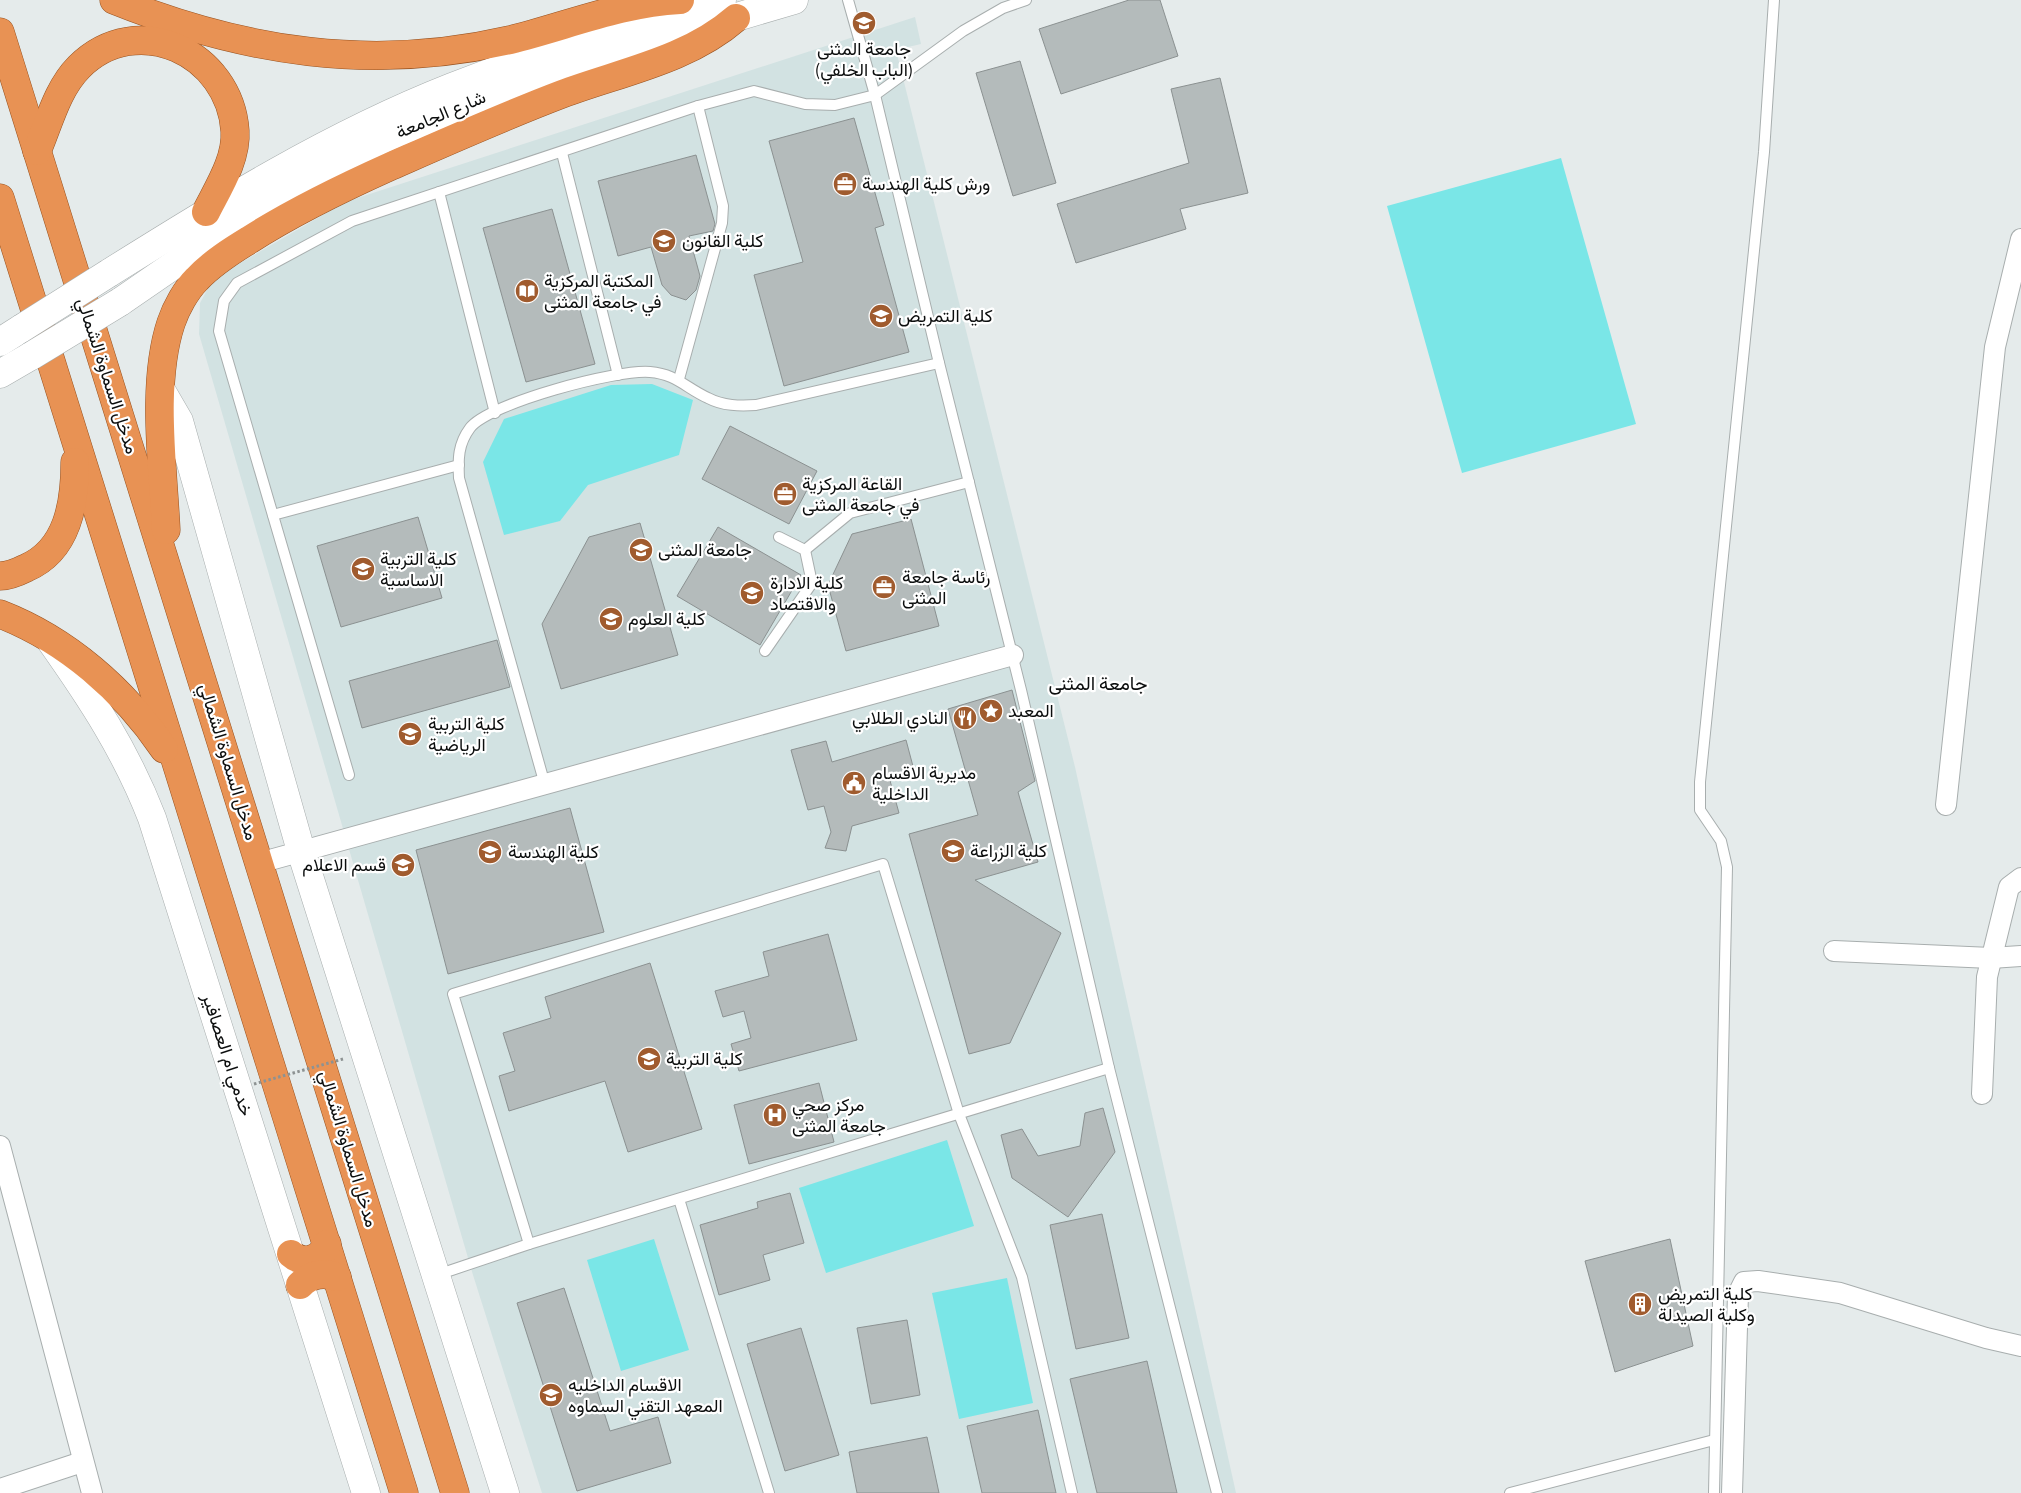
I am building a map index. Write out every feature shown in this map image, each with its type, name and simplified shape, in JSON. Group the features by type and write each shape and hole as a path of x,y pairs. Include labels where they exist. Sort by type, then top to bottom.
{"highway":[{"path":"114,0 167,21 238,40 291,49 355,56 403,55 477,46 511,40 632,6 680,0"},
{"path":"168,569 161,390 165,351 171,322 196,279 237,248 326,195 456,138 554,98 701,43 720,32 729,9"},
{"name":"مدخل السماوة الشمالي","path":"0,32 98,352 168,569 455,1493"},
{"path":"37,151 61,93 70,78 91,57 113,46 144,40 174,46 197,58 209,68 226,91 233,114 235,145 228,167 206,212"},
{"path":"0,198 404,1493"},
{"path":"0,576 32,566 53,549 60,538 67,524 75,487 75,443"},
{"path":"0,614 47,637 100,675 152,732 180,776"},
{"path":"298,1269 310,1260 318,1257 327,1244"},
{"path":"298,1269 337,1277"}],"main road":[{"name":"شارع الجامعة","path":"0,374 120,302 278,194 382,140 487,95 729,9 794,0"},
{"path":"11,335 206,212 339,138 451,88 604,35 729,9"},
{"path":"161,390 179,421 301,851 505,1493"},
{"name":"خدمي ام العصافير","path":"47,637 105,721 142,793 298,1269 366,1493"}],"street":[{"path":"1946,805 1995,347 2021,239"},
{"path":"259,862 1013,655"},
{"path":"1982,1094 1987,977 2009,887 2021,878"},
{"path":"1834,951 1991,958 2021,956"},
{"path":"0,1146 82,1462 92,1493"},
{"path":"1732,1493 1738,1294 1744,1282 1758,1282 1840,1293 1986,1338 2021,1346"},
{"path":"0,1489 82,1462"}],"lane":[{"path":"848,0 874,95 1013,655 1109,1068 1217,1493"},
{"path":"349,775 219,331 224,302 237,283 352,221 562,153 698,106 754,91 805,104 834,105 874,95 963,30 1003,8 1026,0"},
{"path":"1714,1493 1727,867 1721,841 1700,810 1700,782 1764,152 1774,0"},
{"path":"679,379 722,222 723,206 698,106"},
{"path":"562,153 618,375"},
{"path":"439,192 495,413"},
{"path":"544,785 459,478 458,449 471,426 508,405 565,386 618,375 649,372 679,379 708,399 736,406 756,405 939,363"},
{"path":"273,515 459,465"},
{"path":"805,550 850,513 969,482"},
{"path":"779,538 805,550"},
{"path":"765,651 812,583 805,550"},
{"path":"529,1244 453,994 883,864 959,1114 1024,1284 1072,1493"},
{"path":"436,1275 529,1244 1109,1068"},
{"path":"680,1198 769,1493"},
{"path":"1510,1493 1714,1440"}],"path":[{"path":"254,1084 343,1059"}],"shaded area":[{"name":"جامعة المثنى","path":"915,17 921,44 908,47 909,54 898,58 1075,767 1236,1493 542,1493 473,1275 199,334 200,303 213,279 345,202"},
{"path":"1561,158 1636,424 1462,473 1387,206"},
{"path":"652,384 693,400 679,455 588,485 560,521 504,535 483,462 504,419 611,385"},
{"path":"947,1140 974,1226 826,1273 799,1188"},
{"path":"654,1239 689,1350 621,1371 587,1260"},
{"path":"1007,1278 1033,1403 959,1419 932,1293"}],"building":[{"path":"1129,0 1160,0 1178,56 1061,94 1039,29"},
{"path":"1020,61 1056,183 1013,196 976,73"},
{"path":"1220,78 1248,193 1180,209 1186,229 1076,263 1057,204 1189,163 1171,89"},
{"path":"854,118 884,225 875,228 909,352 784,386 754,275 803,262 769,141"},
{"path":"696,155 715,224 713,231 689,236 700,276 696,290 686,300 671,295 662,285 651,247 618,256 598,181"},
{"path":"552,209 595,364 526,382 483,228"},
{"path":"730,426 817,471 789,524 702,479"},
{"path":"418,517 442,598 341,627 317,546"},
{"path":"911,519 939,626 846,651 828,585 852,534"},
{"path":"640,523 678,655 561,689 542,624 589,537"},
{"path":"718,527 801,575 760,645 677,596"},
{"path":"497,640 510,687 362,728 349,681"},
{"path":"1012,690 1035,781 1018,792 1038,862 975,880 1061,933 1010,1043 969,1054 909,834 978,815 948,709"},
{"path":"906,740 914,770 889,777 899,813 852,826 846,851 825,848 831,832 824,806 808,810 791,750 826,741 832,762"},
{"path":"570,808 604,932 448,974 416,850"},
{"path":"828,934 857,1040 739,1071 731,1044 751,1038 744,1011 723,1017 715,991 769,976 763,952"},
{"path":"650,963 702,1129 628,1152 605,1081 509,1111 499,1076 515,1071 503,1033 551,1018 545,997"},
{"path":"819,1083 834,1142 749,1164 734,1105"},
{"path":"1103,1108 1115,1152 1068,1217 1012,1178 1001,1135 1022,1129 1038,1156 1080,1146 1085,1113"},
{"path":"790,1193 804,1243 763,1255 770,1280 719,1295 700,1225 758,1208 757,1202"},
{"path":"1102,1214 1129,1338 1076,1349 1050,1225"},
{"name":"كلية التمريض وكلية الصيدلة","path":"1670,1239 1693,1346 1615,1372 1585,1261"},
{"path":"564,1288 610,1431 658,1417 671,1463 577,1491 517,1303"},
{"path":"907,1320 920,1395 871,1404 857,1328"},
{"path":"801,1328 839,1455 785,1471 747,1344"},
{"path":"1147,1361 1177,1493 1097,1493 1070,1379"},
{"path":"1038,1410 1056,1493 982,1493 967,1426"},
{"path":"927,1437 939,1493 857,1493 849,1452"}],"place":[{"name":"جامعة المثنى (الباب الخلفي)","path":"864,23"},
{"name":"ورش كلية الهندسة","path":"845,184"},
{"name":"كلية القانون","path":"664,241"},
{"name":"المكتبة المركزية في جامعة المثنى","path":"527,291"},
{"name":"كلية التمريض","path":"881,316"},
{"name":"القاعة المركزية في جامعة المثنى","path":"785,494"},
{"name":"جامعة المثنى","path":"641,550"},
{"name":"كلية التربية الاساسية","path":"363,569"},
{"name":"رئاسة جامعة المثنى","path":"884,587"},
{"name":"كلية الادارة والاقتصاد","path":"752,593"},
{"name":"كلية العلوم","path":"611,619"},
{"name":"المعبد","path":"991,711"},
{"name":"النادي الطلابي","path":"965,718"},
{"name":"كلية التربية الرياضية","path":"410,734"},
{"name":"مديرية الاقسام الداخلية","path":"854,783"},
{"name":"كلية الزراعة","path":"953,851"},
{"name":"كلية الهندسة","path":"490,852"},
{"name":"قسم الاعلام","path":"403,865"},
{"name":"كلية التربية","path":"649,1059"},
{"name":"مركز صحي جامعة المثنى","path":"775,1115"},
{"name":"كلية التمريض وكلية الصيدلة","path":"1640,1304"},
{"name":"الاقسام الداخليه المعهد التقني السماوه","path":"551,1395"}],"district":[{"name":"جامعة المثنى","path":"1098,684"}]}
